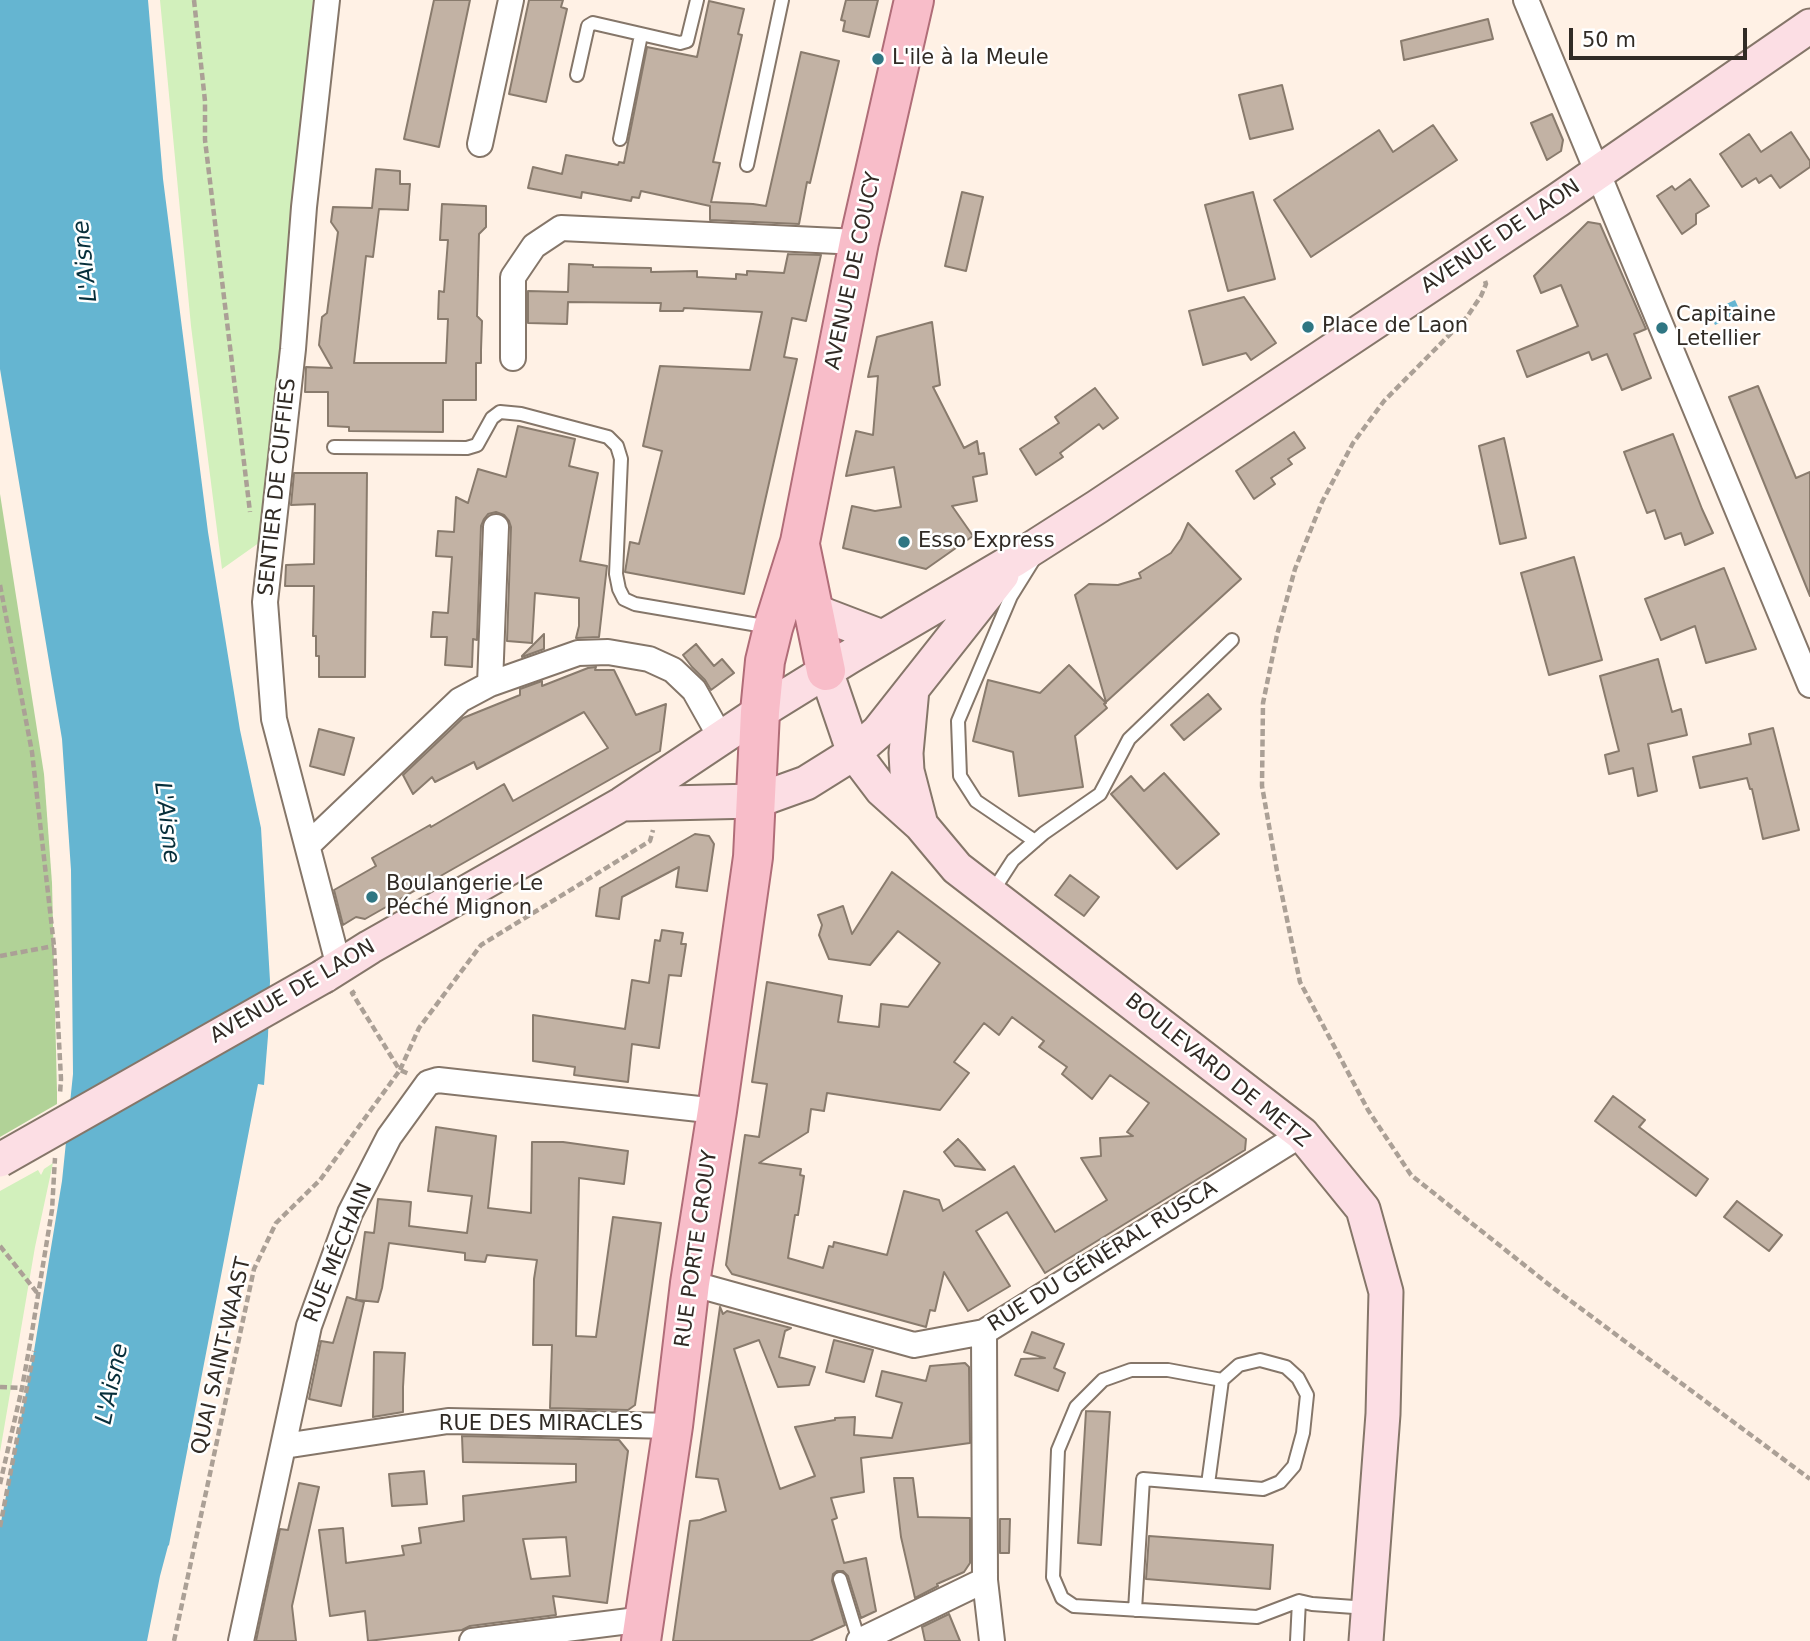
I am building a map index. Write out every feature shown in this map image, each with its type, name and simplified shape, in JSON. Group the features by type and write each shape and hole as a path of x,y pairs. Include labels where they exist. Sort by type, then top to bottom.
{"main road":[{"name":"AVENUE DE COUCY","path":"800,542 859,242 914,0"},
{"name":"AVENUE DE LAON","path":"1014,560 1479,253 1810,26"},
{"path":"800,542 826,671 854,753 882,790 921,825"},
{"path":"756,801 765,661 800,542"},
{"path":"622,804 760,712 1014,560"},
{"path":"622,804 756,801 806,783 854,753 878,732 1014,560"},
{"path":"814,611 882,638"},
{"path":"912,689 907,771 921,825"},
{"name":"RUE PORTE CROUY","path":"643,1630 673,1426 690,1283 753,857 756,801"},
{"name":"AVENUE DE LAON","path":"0,1160 622,804"},
{"name":"BOULEVARD DE METZ","path":"921,825 957,868 1302,1134 1363,1209 1386,1292 1383,1414 1367,1625"}],"street":[{"name":"SENTIER DE CUFFIES","path":"327,0 265,602 274,719 308,845 332,971"},
{"path":"480,144 511,0"},
{"path":"1526,0 1810,685"},
{"path":"513,358 513,277 534,246 561,228 859,242"},
{"path":"490,684 496,527"},
{"path":"308,845 460,700 490,684 578,653 608,652 649,659 673,670 694,690 720,738"},
{"path":"428,1083 438,1080 717,1111"},
{"name":"RUE MÉCHAIN","path":"241,1641 309,1325 350,1213 389,1137 428,1083"},
{"name":"RUE DU GÉNÉRAL RUSCA","path":"690,1283 915,1345 984,1332 1302,1134"},
{"path":"984,1332 985,1580 992,1641"},
{"name":"RUE DES MIRACLES","path":"284,1446 448,1421 673,1426"},
{"path":"859,1641 985,1580"},
{"path":"472,1641 643,1630"}],"lane":[{"path":"578,75 588,26 593,23 680,43 687,41 697,0"},
{"path":"747,165 782,0"},
{"path":"620,139 641,35"},
{"path":"334,447 467,448 477,445 492,418 500,412 521,414 608,437 617,446 621,459 616,575 624,599 635,604 773,628"},
{"path":"1035,841 976,801 965,785 960,776 958,721 1011,596 1047,538"},
{"path":"990,894 1013,860 1100,794 1129,739 1232,640"},
{"path":"1135,1609 1143,1479 1264,1489 1279,1482 1294,1466 1304,1433 1307,1395 1298,1378 1286,1367 1260,1360 1239,1365 1222,1380 1208,1484"},
{"path":"1222,1380 1168,1370 1132,1370 1102,1380 1076,1407 1058,1450 1052,1577 1062,1598 1074,1606 1257,1617 1299,1601 1367,1625"},
{"path":"840,1579 859,1641"},
{"path":"1297,1641 1299,1601"}],"path":[{"path":"194,0 205,101 205,140 250,515"},
{"path":"1479,253 1486,284 1467,317 1384,401 1353,443 1322,502 1295,569 1277,635 1263,704 1262,786 1300,982 1367,1110 1411,1175 1552,1287 1810,1479"},
{"path":"0,585 32,752 54,946 61,1079 59,1105"},
{"name":"QUAI SAINT-WAAST","path":"174,1641 254,1269 276,1223 320,1180 400,1070 419,1028 481,944 650,841 660,802"},
{"path":"0,956 54,946"},
{"path":"370,947 370,976 352,993 400,1070 428,1083"},
{"path":"0,1484 22,1388 38,1294 52,1210 55,1158"},
{"path":"0,1246 38,1294"},
{"path":"0,1527 34,1351"},
{"path":"0,1387 22,1388"}],"green space":[{"path":"160,0 313,0 263,540 222,569 191,326"},
{"path":"0,494 44,774 52,883 57,1104 0,1137"},
{"path":"53,1163 35,1247 0,1452 0,1191 38,1170 41,1175 44,1169"}],"water":[{"name":"L'Aisne","path":"0,0 148,0 163,179 208,532 240,730 261,828 270,981 264,1085 258,1084 169,1545 147,1641 0,1641 0,1527 34,1351 62,1181 73,1074 71,870 62,739 0,369"},
{"path":"1735,300 1741,313 1715,325 1709,312"}],"building":[{"path":"434,0 470,0 439,147 404,139"},
{"path":"529,0 563,0 561,7 567,9 546,102 509,94"},
{"path":"846,0 878,0 869,37 843,31 845,21 841,20"},
{"path":"709,1 744,9 738,34 742,35 713,162 720,163 711,202 766,206 801,52 839,61 810,183 807,182 799,224 710,220 710,206 641,191 639,198 632,197 631,201 582,192 581,198 528,188 533,167 562,174 566,155 618,165 619,162 624,163 647,47 697,57"},
{"path":"1488,19 1493,39 1404,60 1401,41"},
{"path":"1282,85 1293,129 1250,139 1239,95"},
{"path":"1552,114 1563,140 1561,151 1547,160 1531,123"},
{"path":"1433,125 1457,160 1311,257 1274,200 1379,130 1393,152"},
{"path":"1791,132 1810,161 1810,167 1780,188 1771,175 1759,183 1756,178 1742,187 1720,154 1749,134 1761,152"},
{"path":"376,169 400,171 400,184 410,184 408,210 379,209 373,257 366,256 354,363 446,363 448,319 438,319 439,291 444,292 448,240 440,240 442,204 486,206 486,227 479,234 477,316 482,321 481,363 476,363 476,400 443,400 443,432 349,431 349,427 328,426 328,392 305,392 306,367 332,368 319,345 322,317 327,313 338,232 331,222 333,207 372,208"},
{"path":"1690,179 1709,206 1696,214 1696,224 1682,234 1657,196 1672,186 1675,190"},
{"path":"962,192 983,197 966,271 945,266"},
{"path":"1253,192 1275,279 1228,291 1205,205"},
{"path":"1588,222 1600,224 1646,329 1634,334 1651,378 1622,390 1607,354 1592,360 1589,352 1527,377 1517,351 1578,326 1561,285 1541,293 1534,276"},
{"path":"788,254 821,255 806,321 792,318 784,357 797,359 744,594 625,572 630,542 639,544 662,451 643,446 660,366 750,370 762,312 684,308 683,311 660,311 661,303 568,302 567,324 528,323 528,291 568,292 569,264 651,268 651,272 697,271 697,277 736,279 736,274 747,275 747,271 784,273"},
{"path":"1244,297 1276,343 1251,360 1246,353 1203,365 1189,311"},
{"path":"932,322 940,385 933,387 964,448 977,441 979,454 984,453 987,474 973,477 977,501 952,506 973,536 926,569 843,548 852,506 875,511 901,507 894,467 846,476 856,431 873,435 878,376 868,377 877,337"},
{"path":"1758,386 1796,478 1810,472 1810,596 1729,397"},
{"path":"1095,388 1118,418 1103,429 1099,424 1060,453 1063,457 1036,475 1020,449 1059,423 1055,417"},
{"path":"518,426 575,439 569,466 598,473 580,561 607,566 599,637 576,638 579,598 535,593 532,643 507,641 511,527 504,515 496,512 488,514 481,526 477,640 473,639 472,667 445,665 447,637 431,637 433,612 448,613 452,557 436,556 438,531 454,532 456,497 468,503 478,469 506,477"},
{"path":"1294,432 1305,448 1288,459 1292,464 1271,478 1275,484 1254,499 1236,471"},
{"path":"1673,434 1713,533 1685,545 1681,533 1665,539 1655,510 1647,513 1624,452"},
{"path":"1504,438 1526,538 1500,544 1479,446"},
{"path":"294,473 367,473 365,677 319,677 319,656 316,656 316,636 313,636 314,586 285,586 286,565 314,564 315,504 291,505"},
{"path":"1188,523 1241,579 1106,702 1075,595 1089,584 1118,585 1141,578 1139,573 1171,553"},
{"path":"1574,557 1602,660 1549,675 1521,573"},
{"path":"1724,568 1756,649 1706,663 1695,626 1661,640 1645,599"},
{"path":"544,634 544,649 522,657 522,656"},
{"path":"696,644 714,666 722,659 734,673 711,690 683,655"},
{"path":"1658,659 1672,712 1681,709 1687,735 1648,744 1657,791 1638,796 1633,768 1609,774 1605,755 1619,751 1600,676"},
{"path":"1069,665 1106,703 1104,704 1107,708 1075,736 1083,787 1019,796 1013,752 973,741 988,680 1040,693"},
{"path":"596,667 595,670 614,670 636,715 666,704 660,751 365,919 356,917 343,925 334,890 376,866 372,858 504,784 513,801 608,748 584,712 477,769 474,762 435,782 432,777 413,794 403,775 463,718 520,695 520,689 542,681 542,686"},
{"path":"1208,694 1221,709 1184,740 1171,725"},
{"path":"1773,728 1799,830 1763,839 1747,778 1700,788 1693,757 1751,744 1749,734"},
{"path":"319,729 354,738 344,775 310,766"},
{"path":"1164,773 1219,834 1177,869 1111,794 1131,776 1144,791"},
{"path":"695,834 709,836 714,844 707,891 676,887 679,867 622,897 619,919 596,916 600,888"},
{"path":"892,872 1246,1139 1245,1150 1045,1273 1007,1212 976,1231 1010,1286 968,1311 944,1272 935,1311 930,1310 926,1327 732,1274 726,1265 745,1135 759,1137 767,1084 752,1082 767,982 842,996 838,1022 879,1027 881,1004 908,1007 940,963 898,931 870,965 829,959 819,935 822,925 818,915 843,906 852,934","holes":["1012,1017 1044,1041 1039,1047 1067,1067 1062,1074 1092,1099 1110,1075 1149,1103 1127,1132 1133,1136 1100,1138 1101,1156 1081,1158 1107,1200 1055,1232 1014,1166 943,1211 939,1200 904,1191 887,1255 834,1242 833,1247 829,1246 823,1268 788,1258 804,1176 800,1175 801,1169 759,1163 808,1132 811,1109 824,1111 827,1093 940,1110 969,1073 954,1062 984,1023 999,1035"]},
{"path":"1070,875 1099,897 1084,916 1055,895"},
{"path":"662,930 683,933 681,944 686,944 681,976 669,975 659,1048 632,1044 628,1082 574,1075 575,1067 533,1061 533,1015 625,1029 632,980 649,983 655,940 660,941"},
{"path":"1613,1096 1645,1120 1639,1127 1708,1179 1696,1196 1595,1121"},
{"path":"436,1127 496,1136 488,1208 531,1213 532,1142 563,1142 628,1151 624,1184 579,1178 576,1336 596,1337 613,1217 661,1223 635,1405 628,1410 550,1408 552,1345 533,1345 534,1279 537,1260 487,1255 485,1262 465,1260 465,1253 389,1243 378,1302 357,1300 364,1302 341,1406 309,1399 321,1341 333,1343 347,1297 356,1300 365,1232 374,1233 378,1199 411,1202 409,1226 467,1233 472,1196 428,1191"},
{"path":"958,1139 985,1170 955,1166 944,1152"},
{"path":"1737,1201 1782,1235 1769,1251 1724,1217"},
{"path":"720,1307 723,1314 727,1311 791,1328 785,1331 779,1357 815,1367 809,1385 778,1387 759,1340 734,1349 780,1489 815,1476 795,1427 835,1418 855,1417 854,1435 892,1438 902,1403 876,1396 882,1371 926,1381 930,1366 965,1363 969,1367 970,1443 861,1458 864,1492 831,1498 837,1518 832,1520 844,1563 866,1558 876,1611 861,1618 848,1576 843,1571 837,1571 833,1574 832,1581 845,1625 810,1641 673,1641 690,1521 726,1511 718,1479 696,1477"},
{"path":"1032,1332 1064,1344 1054,1368 1065,1373 1058,1391 1015,1375 1021,1359 1045,1358 1024,1352"},
{"path":"834,1340 873,1350 864,1382 826,1372"},
{"path":"374,1352 405,1353 403,1412 373,1417"},
{"path":"1086,1411 1110,1412 1101,1545 1078,1543"},
{"path":"462,1436 619,1440 628,1451 607,1603 553,1596 556,1615 368,1641 365,1611 330,1616 319,1530 343,1528 346,1563 404,1555 402,1546 421,1543 419,1528 464,1521 463,1496 576,1482 576,1464 463,1462","holes":["566,1537 570,1576 531,1579 523,1539"]},
{"path":"424,1471 427,1504 392,1506 389,1474"},
{"path":"894,1478 913,1478 918,1517 970,1518 970,1563 964,1572 915,1598 901,1537"},
{"path":"299,1483 319,1487 292,1606 296,1641 256,1641 280,1529 288,1530"},
{"path":"1000,1519 1010,1519 1009,1553 1000,1553"},
{"path":"1149,1536 1273,1545 1270,1589 1146,1579"},
{"path":"949,1614 960,1641 925,1641 922,1627"}],"place":[{"name":"L'ile à la Meule","path":"878,59"},
{"name":"Place de Laon","path":"1308,327"},
{"name":"Capitaine Letellier","path":"1662,328"},
{"name":"Esso Express","path":"904,542"},
{"name":"Boulangerie Le Péché Mignon","path":"372,897"}]}
